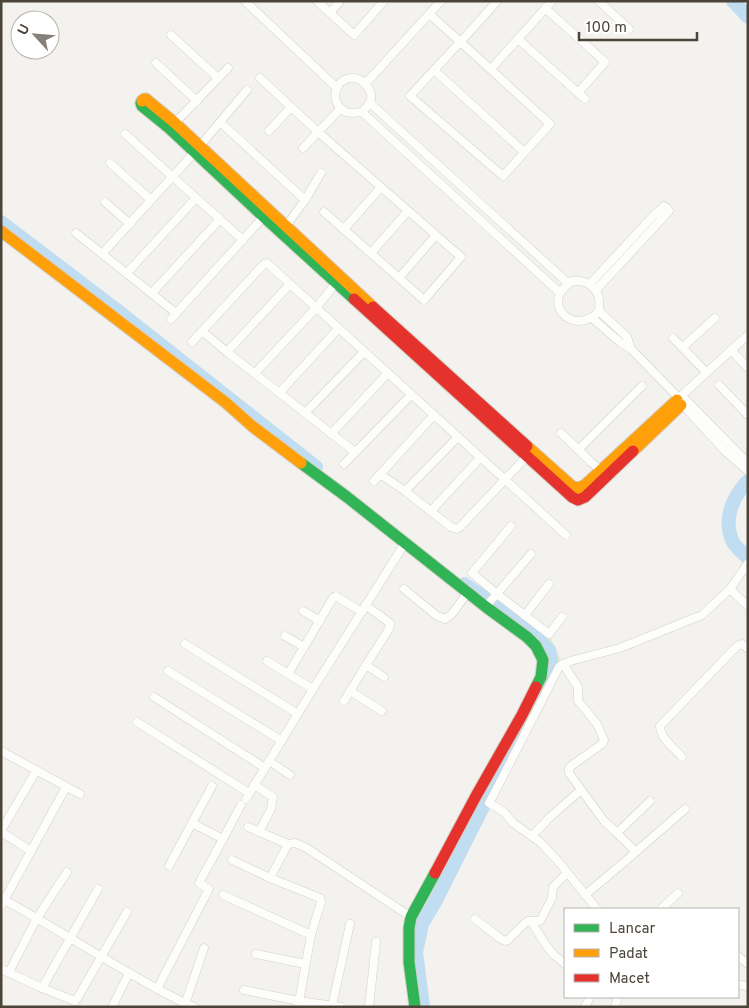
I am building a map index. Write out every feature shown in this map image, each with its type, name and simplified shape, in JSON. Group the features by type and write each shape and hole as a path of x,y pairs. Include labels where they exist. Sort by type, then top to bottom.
{"street":[{"path":"245,1 337,88"},
{"path":"317,1 354,35 384,1"},
{"path":"330,13 340,1"},
{"path":"366,83 440,1"},
{"path":"429,14 460,42 491,69 550,124 503,176 410,96 460,42 497,1"},
{"path":"599,1 629,29"},
{"path":"491,69 549,3 605,62 578,93"},
{"path":"171,35 218,78"},
{"path":"518,39 584,99"},
{"path":"156,63 197,100"},
{"path":"228,68 172,126 529,454 582,493 585,485 604,473 681,400 706,373 748,335"},
{"path":"434,70 524,152"},
{"path":"260,78 318,132 461,257 424,300 324,212"},
{"path":"356,78 366,83 372,95 370,103 362,112 353,113 341,108 335,94 341,82 345,79 356,78"},
{"path":"102,254 197,149 247,90"},
{"path":"370,103 568,283"},
{"path":"269,131 291,106"},
{"path":"303,148 341,108"},
{"path":"362,112 559,292"},
{"path":"220,122 305,200"},
{"path":"125,134 243,240"},
{"path":"110,163 151,200"},
{"path":"286,226 305,200 321,173"},
{"path":"344,229 381,187"},
{"path":"127,274 196,198"},
{"path":"104,202 130,224"},
{"path":"664,206 667,208 669,211 593,287 658,211 664,206"},
{"path":"371,253 408,210"},
{"path":"266,214 286,226 338,280"},
{"path":"76,233 152,293 174,316 266,214"},
{"path":"152,293 220,219"},
{"path":"1,231 487,605 536,646 542,660 542,669 536,689 482,800"},
{"path":"399,278 436,235"},
{"path":"192,342 265,263 268,264 566,536"},
{"path":"255,373 316,308 338,280"},
{"path":"581,281 593,287 599,299 599,311 592,318 580,321 570,319 562,314 558,305 559,292 568,283 581,281"},
{"path":"227,352 290,284"},
{"path":"599,311 627,337 632,349 745,464"},
{"path":"592,318 621,344 632,349"},
{"path":"683,348 715,318"},
{"path":"280,392 338,329"},
{"path":"202,331 355,452"},
{"path":"673,338 706,373"},
{"path":"731,350 748,368"},
{"path":"305,413 364,352"},
{"path":"331,434 387,374"},
{"path":"719,385 748,415"},
{"path":"578,450 642,386"},
{"path":"344,464 411,395"},
{"path":"374,481 434,415"},
{"path":"561,433 604,473"},
{"path":"405,491 458,437"},
{"path":"380,474 452,528 456,529 529,454"},
{"path":"431,511 480,458"},
{"path":"511,526 472,573 549,634 562,617"},
{"path":"157,989 209,889 199,883 245,799 405,543"},
{"path":"487,605 531,554"},
{"path":"415,1007 408,948 411,917 482,800 556,671 563,664 620,648 702,615 730,589 747,564"},
{"path":"525,615 549,584"},
{"path":"404,589 436,616 445,619 452,614 468,592"},
{"path":"730,589 748,606"},
{"path":"288,674 333,598 336,596 390,622 389,629 344,702"},
{"path":"302,611 320,621"},
{"path":"285,636 304,647"},
{"path":"185,644 298,714"},
{"path":"682,756 662,735 660,726 737,646 742,644 748,649"},
{"path":"267,661 313,689"},
{"path":"563,664 578,687 578,700 597,724 604,740 602,744 569,767 569,773 604,821 636,852"},
{"path":"366,665 384,677"},
{"path":"168,671 282,741"},
{"path":"350,692 382,711"},
{"path":"154,697 267,765 290,775"},
{"path":"137,722 245,799"},
{"path":"2,754 80,794"},
{"path":"31,851 1,832 36,771"},
{"path":"254,785 273,797 271,810 260,832"},
{"path":"169,866 212,786"},
{"path":"66,787 2,901 37,918 70,939 188,1006 204,948"},
{"path":"532,836 550,817 581,790"},
{"path":"482,800 504,812 513,823 540,842 596,908"},
{"path":"617,833 650,801"},
{"path":"585,895 684,809"},
{"path":"192,822 223,839"},
{"path":"248,827 288,844 305,847 411,917"},
{"path":"270,878 288,844"},
{"path":"232,860 270,878 321,898 311,934 299,1004"},
{"path":"66,872 5,971 76,1004 78,997 127,912"},
{"path":"474,919 506,941 525,923 540,921 552,898 553,887 567,873"},
{"path":"42,988 98,889"},
{"path":"663,908 678,893"},
{"path":"223,896 311,934"},
{"path":"531,922 545,944 564,963"},
{"path":"244,990 299,1004 336,1006 350,924"},
{"path":"369,1007 376,942"},
{"path":"256,954 305,964"},
{"path":"112,1007 129,973"}],"green space":[{"path":"1,222 160,344 461,582 490,601 497,594 549,634 563,664 486,801 422,924 416,952 423,1007 415,1007 409,926 541,677 536,647 1,230"}],"waterway":[{"path":"733,1 748,17"},
{"path":"1,222 118,311 316,467"},
{"path":"748,481 734,501 729,516 729,532 733,542 748,558"},
{"path":"423,1007 416,952 422,924 435,902 551,672 549,650 536,637 494,604 464,584"}],"traffic: fast":[{"path":"142,101 142,106 169,128 354,299"},
{"path":"301,463 527,637 536,646 543,660 541,677 536,687"},
{"path":"415,1007 409,962 409,928 411,917 435,873"}],"traffic: slow":[{"path":"142,101 146,99 175,123 373,307"},
{"path":"1,231 225,402 252,426 301,463"},
{"path":"527,446 573,487 579,488 585,485 677,400"},
{"path":"633,451 681,405"}],"traffic: jam":[{"path":"354,299 572,497 578,500 585,497 633,451"},
{"path":"373,307 527,446"},
{"path":"435,873 536,687"}]}
